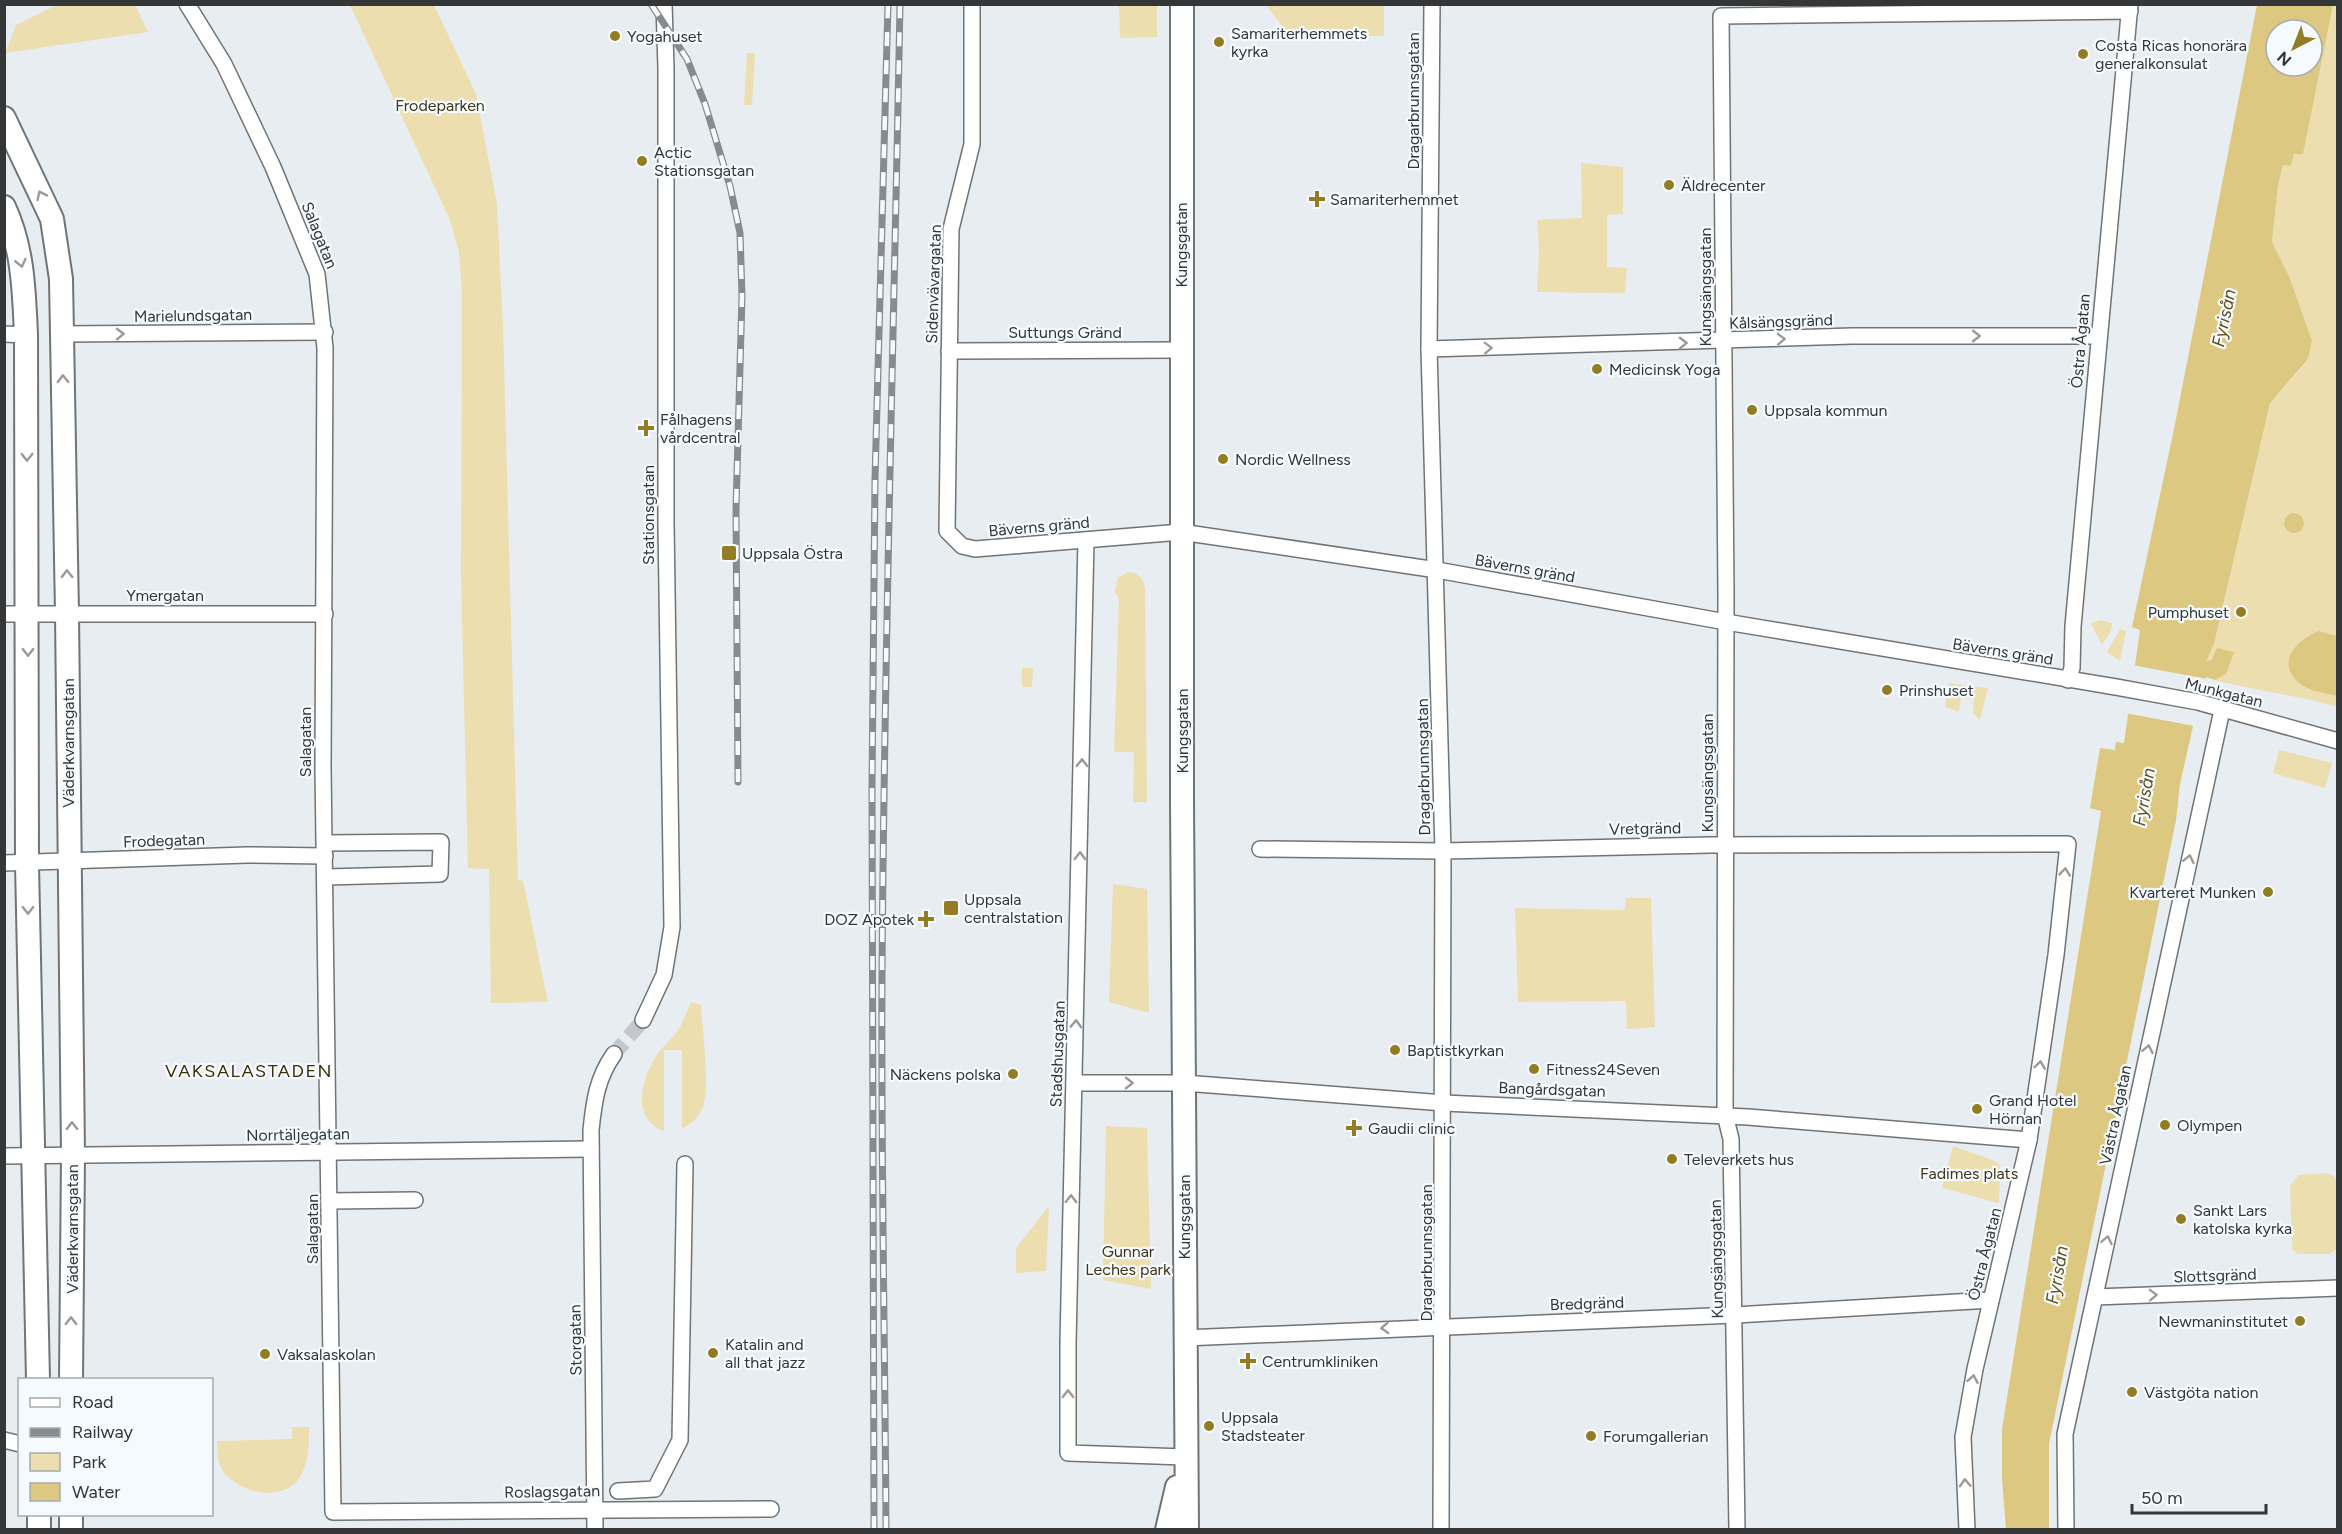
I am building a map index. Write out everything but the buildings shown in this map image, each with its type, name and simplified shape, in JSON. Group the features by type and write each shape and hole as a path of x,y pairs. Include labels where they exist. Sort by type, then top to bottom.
{"main road":[{"name":"Kungsgatan","path":"1182,4 1181,532 1184,1338 1187,1530"},
{"name":"Väderkvarnsgatan","path":"4,118 52,219 61,279 68,613 73,1155 71,1378"},
{"path":"4,207 11,222 23,272 15,335 28,613 27,864 38,1378"},
{"name":"Kungsgatan","path":"1167,1530 1185,1457"}],"street":[{"name":"Salagatan","path":"187,4 224,64 280,185 320,280 325,332 325,849 333,1512"},
{"name":"Stationsgatan","path":"643,1020 664,975 672,927 666,523 664,4"},
{"name":"Sidenvävargatan","path":"947,531 951,229 972,144 970,13 972,4"},
{"name":"Dragarbrunnsgatan","path":"1432,4 1429,349 1437,570 1443,851 1442,1530"},
{"name":"Kungsängsgatan","path":"1737,1530 1736,1315 1731,1139 1725,1115 1726,622 1721,16 2130,8"},
{"name":"Östra Ågatan","path":"2068,680 2072,668 2073,626 2098,336 2130,8"},
{"name":"Marielundsgatan","path":"62,334 325,332"},
{"name":"Kålsängsgränd","path":"1429,349 1852,336 2098,336"},
{"name":"Suttungs Gränd","path":"948,351 1181,350"},
{"name":"Bäverns gränd","path":"947,531 962,546 975,549 1181,532 1437,570 1726,622 2100,685"},
{"name":"Stadshusgatan","path":"1086,540 1068,1343 1068,1453 1185,1457"},
{"name":"Ymergatan","path":"4,614 325,614"},
{"name":"Munkgatan","path":"2100,685 2198,702 2337,741"},
{"name":"Västra Ågatan","path":"2066,1530 2065,1434 2222,710"},
{"name":"Frodegatan","path":"4,863 27,864 441,842 440,874 326,877"},
{"name":"Östra Ågatan","path":"1967,1530 1963,1437 1991,1300 2029,1140 2056,954 2068,844"},
{"name":"Vretgränd","path":"1260,849 1443,851 1724,845 2068,844"},
{"path":"591,1149 596,1090 602,1072 614,1054"},
{"name":"Bangårdsgatan","path":"1074,1083 1184,1083 1444,1103 1725,1115 2029,1140"},
{"name":"Norrtäljegatan","path":"4,1156 591,1149"},
{"name":"Storgatan","path":"591,1149 595,1530"},
{"path":"618,1491 655,1489 680,1440 685,1164"},
{"path":"329,1201 415,1200"},
{"name":"Slottsgränd","path":"2095,1297 2337,1288"},
{"name":"Bredgränd","path":"1184,1338 1444,1325 1736,1315 1991,1300"},
{"name":"Roslagsgatan","path":"333,1512 771,1509"}],"green space":[{"path":"59,4 135,5 148,32 5,53 16,25"},
{"name":"Frodeparken","path":"350,5 434,5 476,94 497,204 503,326 518,880 523,881 548,1002 491,1003 489,869 468,868 461,576 462,294 459,252 450,220"},
{"path":"1119,5 1157,5 1157,37 1120,38"},
{"path":"1266,5 1384,5 1384,36 1298,37 1287,32"},
{"path":"2333,5 2337,5 2337,707 2215,680 2226,674 2207,661 2214,644 2270,403 2308,360 2312,341 2289,276 2272,242 2278,185 2283,165 2291,166 2294,154 2303,153 2318,78 2324,78 2324,49"},
{"path":"747,53 755,53 752,105 744,105"},
{"path":"1581,163 1623,167 1623,214 1607,215 1607,267 1627,268 1625,293 1537,292 1539,249 1537,220 1582,218"},
{"path":"1128,572 1141,577 1145,590 1147,802 1133,802 1134,752 1114,752 1119,599 1115,591 1118,578"},
{"path":"2101,620 2112,623 2111,631 2102,645 2091,623"},
{"path":"2120,629 2126,631 2120,661 2107,652"},
{"path":"1022,668 1033,668 1032,687 1022,687"},
{"path":"1949,683 1988,688 1980,720 1973,713 1974,699 1961,698 1959,712 1945,707"},
{"path":"2279,750 2332,763 2325,788 2273,773"},
{"path":"1113,884 1147,889 1149,1013 1109,1002"},
{"path":"1626,898 1651,898 1655,1027 1627,1029 1626,1001 1518,1002 1515,908 1625,910"},
{"path":"691,1002 701,1005 706,1074 705,1100 698,1115 682,1129 682,1050 664,1050 664,1131 653,1125 646,1117 642,1096 644,1084 653,1062 680,1027"},
{"name":"Gunnar Leches park","path":"1106,1126 1147,1128 1151,1289 1103,1280"},
{"name":"Fadimes plats","path":"1953,1146 1995,1161 2000,1165 1999,1203 1942,1188"},
{"path":"2328,1173 2334,1176 2337,1182 2337,1249 2330,1254 2298,1254 2292,1249 2290,1186 2299,1175"},
{"path":"1049,1206 1046,1271 1016,1273 1016,1248"},
{"path":"292,1427 309,1427 309,1446 300,1477 292,1486 271,1493 247,1489 228,1476 221,1468 217,1441 292,1439"}],"water":[{"name":"Fyrisån","path":"2257,5 2333,5 2324,50 2324,18 2264,18 2264,78 2318,78 2303,154 2294,154 2291,166 2283,165 2278,185 2272,242 2289,276 2312,341 2308,359 2270,403 2214,644 2207,660 2211,661 2217,648 2234,652 2226,674 2215,680 2206,677 2188,724 2193,726 2180,784 2176,820 2049,1444 2049,1529 2006,1530 2002,1478 2002,1429 2101,811 2090,808 2100,748 2115,750 2116,742 2124,743 2140,630 2132,627 2174,429"},
{"path":"2294,513 2301,516 2304,523 2301,530 2294,533 2287,530 2284,523 2287,516"},
{"path":"2319,631 2337,636 2337,696 2306,687 2291,673 2289,658 2293,651 2304,639"}],"pier":[{"path":"2132,665 2207,679 2189,725 2125,713"}],"tunnel":[{"path":"614,1054 643,1020"}],"railway":[{"path":"651,4 687,59 705,104 730,186 740,233 742,296 736,509 738,782"},
{"path":"874,1530 872,787 875,479 888,4"},
{"path":"886,1530 882,1116 883,856 900,4"}],"place":[{"name":"Yogahuset","path":"615,36"},
{"name":"Samariterhemmets kyrka","path":"1219,42"},
{"name":"Costa Ricas honorära generalkonsulat","path":"2083,54"},
{"name":"Actic Stationsgatan","path":"642,161"},
{"name":"Äldrecenter","path":"1669,185"},
{"name":"Samariterhemmet","path":"1317,199"},
{"name":"Medicinsk Yoga","path":"1597,369"},
{"name":"Uppsala kommun","path":"1752,410"},
{"name":"Fålhagens vårdcentral","path":"646,428"},
{"name":"Nordic Wellness","path":"1223,459"},
{"name":"Uppsala Östra","path":"729,553"},
{"name":"Pumphuset","path":"2241,612"},
{"name":"Prinshuset","path":"1887,690"},
{"name":"Kvarteret Munken","path":"2268,892"},
{"name":"Uppsala centralstation","path":"951,908"},
{"name":"DOZ Apotek","path":"926,919"},
{"name":"Baptistkyrkan","path":"1395,1050"},
{"name":"Fitness24Seven","path":"1534,1069"},
{"name":"Näckens polska","path":"1013,1074"},
{"name":"Grand Hotel Hörnan","path":"1977,1109"},
{"name":"Olympen","path":"2165,1125"},
{"name":"Gaudii clinic","path":"1354,1128"},
{"name":"Televerkets hus","path":"1672,1159"},
{"name":"Sankt Lars katolska kyrka","path":"2181,1219"},
{"name":"Newmaninstitutet","path":"2300,1321"},
{"name":"Katalin and all that jazz","path":"713,1353"},
{"name":"Vaksalaskolan","path":"265,1354"},
{"name":"Centrumkliniken","path":"1248,1361"},
{"name":"Västgöta nation","path":"2132,1392"},
{"name":"Uppsala Stadsteater","path":"1209,1426"},
{"name":"Forumgallerian","path":"1591,1436"}],"district":[{"name":"VAKSALASTADEN","path":"249,1071"}]}
